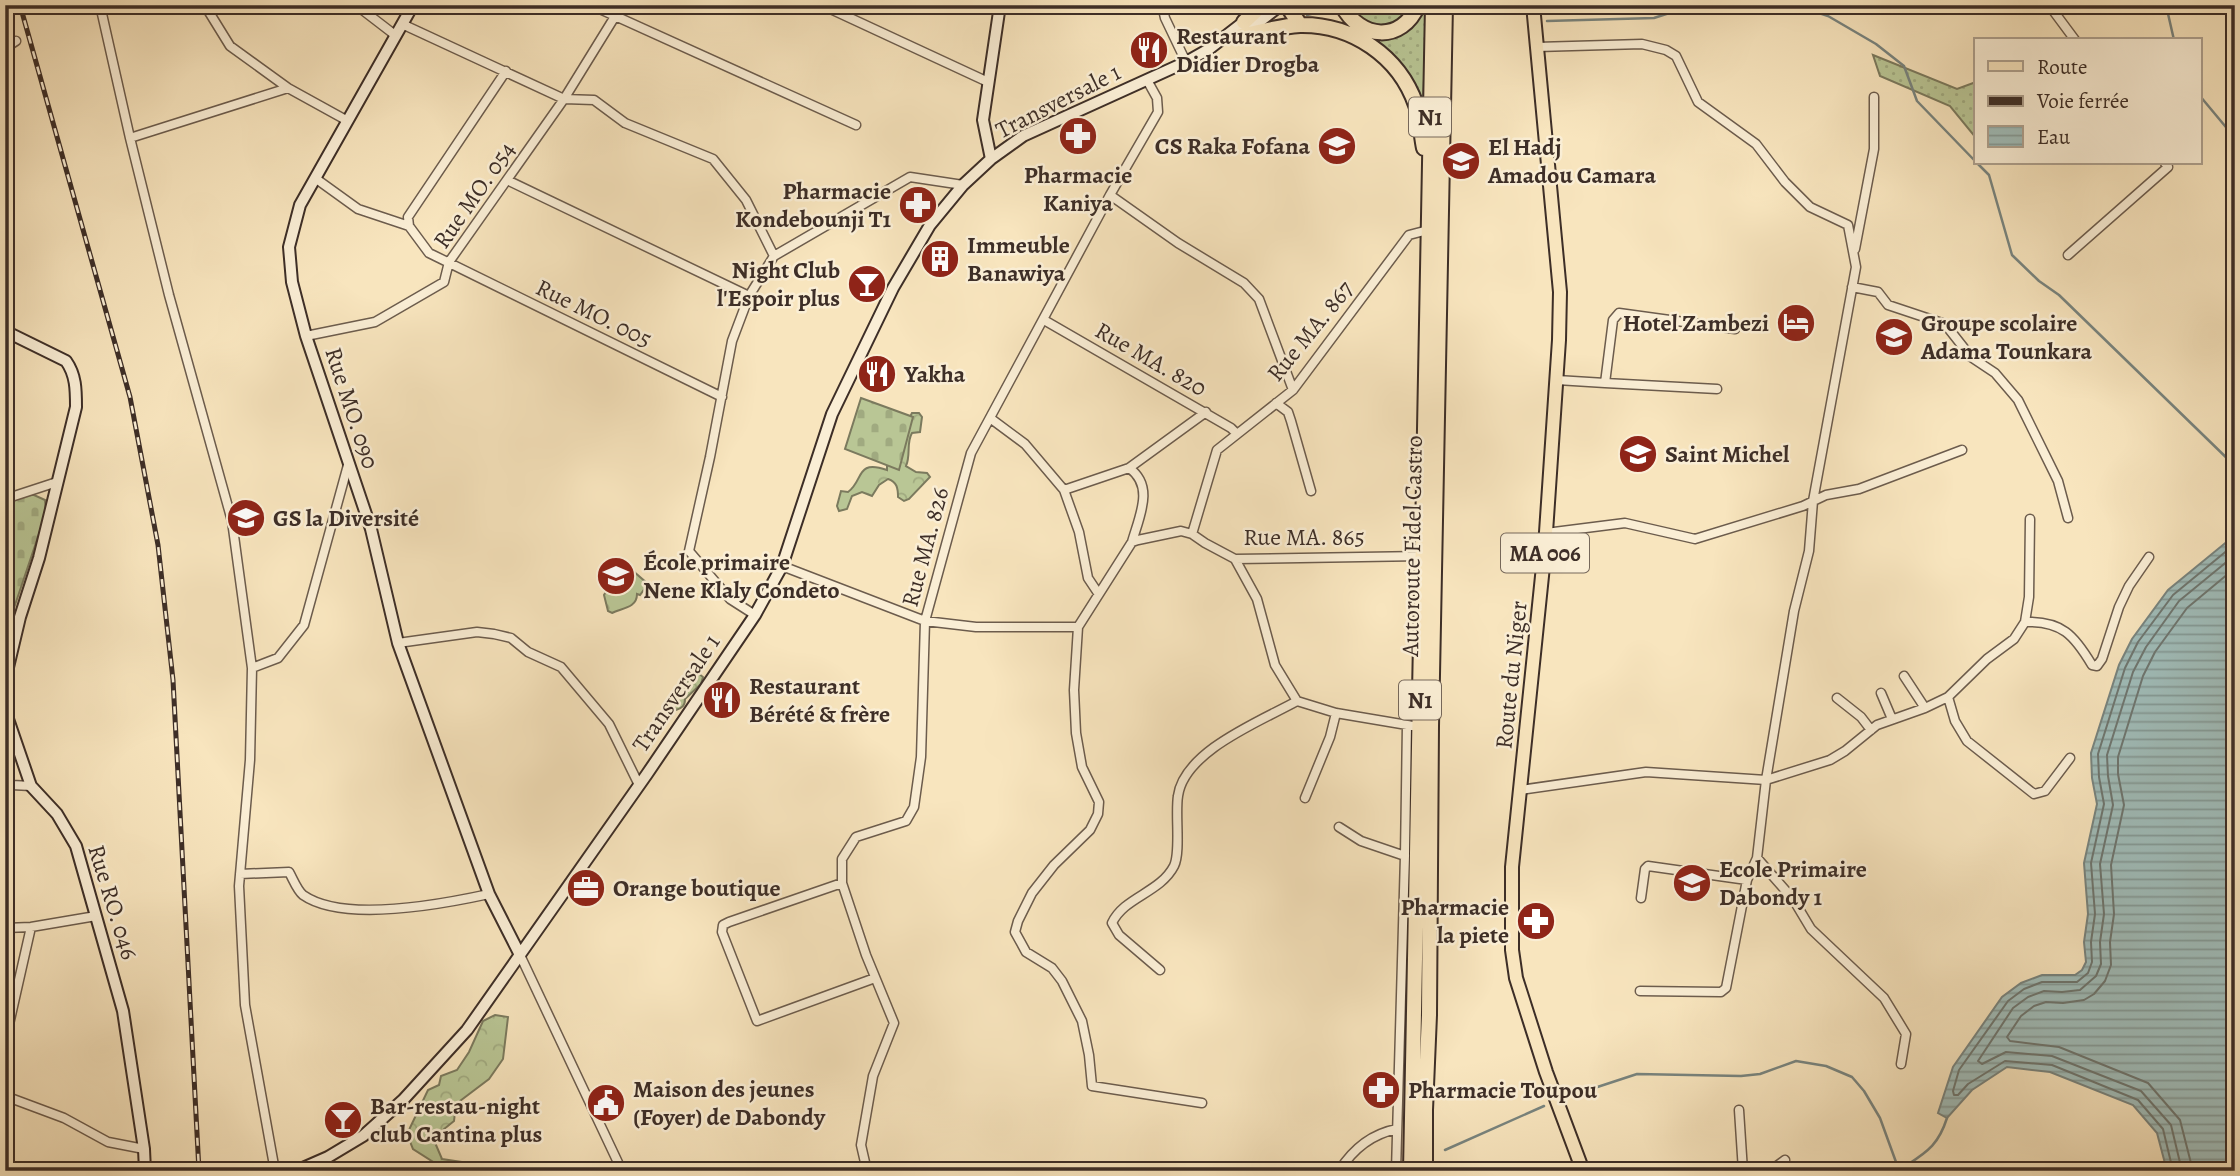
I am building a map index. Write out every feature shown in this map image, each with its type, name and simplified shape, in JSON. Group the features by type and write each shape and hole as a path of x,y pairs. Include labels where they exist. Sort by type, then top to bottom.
{"highway":[{"path":"1243,29 1263,5"},
{"path":"1287,5 1300,25"},
{"path":"1342,5 1350,18 1366,30 1385,33 1406,23 1418,5"},
{"name":"Autoroute Fidel Castro","path":"1411,1171 1413,726 1422,556 1433,5"},
{"name":"Autoroute Fidel Castro","path":"1425,1171 1445,5"},
{"path":"1243,29 1300,25 1331,28 1354,37 1386,57 1403,78 1417,108 1430,179"}],"main road":[{"name":"Route du Niger","path":"1533,5 1560,292 1557,380 1546,533 1512,867 1512,950 1516,978 1554,1094 1583,1171"}],"street":[{"path":"100,5 169,295 232,521 252,668 250,760 240,874 245,1004 275,1171"},
{"path":"207,5 230,46 288,88 346,120"},
{"path":"356,5 395,35"},
{"path":"590,5 856,125"},
{"name":"Rue MO. 054","path":"306,336 375,322 444,282 449,262 564,99 622,5"},
{"path":"822,5 988,82"},
{"path":"1162,5 1165,18 1186,61"},
{"name":"Transversale 1","path":"296,1171 328,1157 363,1136 403,1100 467,1030 755,615 782,566 832,414 893,288 930,225 963,185 991,159 1023,136 1186,61 1281,5"},
{"path":"2049,5 2074,38"},
{"name":"Rue MO. 090","path":"411,6 300,205 289,247 292,282 306,336 370,529 398,643 489,894 520,955"},
{"path":"991,159 983,120 1001,6"},
{"path":"402,24 564,99 594,100 625,122 713,159 746,200 774,256"},
{"path":"5,48 16,41"},
{"path":"1537,47 1642,44 1666,50 1676,56 1698,102 1756,144 1810,207 1848,225 1856,267 1813,501 1809,551 1794,611 1766,780 1757,858 1747,880 1724,990 1640,991"},
{"path":"314,178 358,209 409,226 408,217 506,71"},
{"name":"Rue MA. 826","path":"867,1171 861,1145 873,1076 894,1023 875,978 842,883 842,859 856,837 906,821 914,807 922,757 925,621 971,453 1110,195 1158,112 1157,99 1147,80"},
{"path":"130,138 288,88"},
{"path":"1854,255 1874,149 1874,97"},
{"path":"2068,255 2168,167 2166,164"},
{"path":"755,615 730,599 689,551 732,341 749,296 774,256 910,177 963,185"},
{"path":"507,180 749,296"},
{"path":"1110,195 1178,243 1244,283 1259,299 1293,390"},
{"name":"Rue MO. 005","path":"409,226 429,253 722,397"},
{"name":"Rue MA. 867","path":"1192,534 1217,450 1293,390 1409,235 1428,230"},
{"path":"1853,287 1878,292 1888,305 1945,324 1971,357 1995,373 2018,400 2058,481 2068,518"},
{"path":"1605,383 1613,320 1619,313 1735,329"},
{"name":"Rue MA. 820","path":"1044,320 1206,412 1236,433"},
{"name":"Rue RO. 046","path":"5,331 66,361 72,370 76,389 76,407 39,558 20,617 5,680 8,719 31,786 57,814 76,846 123,1011 145,1171"},
{"path":"1557,380 1717,389"},
{"path":"1276,403 1288,412 1311,491"},
{"path":"1064,490 1129,468 1206,412"},
{"path":"990,418 1025,444 1064,490 1079,532 1088,578 1098,593"},
{"path":"1546,533 1625,523 1695,539 1826,495 1859,489 1962,450"},
{"path":"252,668 278,658 304,625 348,465"},
{"path":"1129,468 1138,474 1143,483 1142,510 1132,542 1078,627 1074,690 1076,733 1082,767 1099,802 1098,814 1090,830 1054,864 1032,893 1018,921 1016,932 1026,952 1052,968 1062,981 1082,1021 1092,1086 1202,1103"},
{"path":"5,499 57,482"},
{"path":"1520,790 1646,772 1766,780 1830,760 1871,730 1948,696 1987,659 2014,639 2025,622 2029,597 2030,519"},
{"path":"1132,542 1181,531 1192,534"},
{"name":"Rue MA. 865","path":"1192,534 1235,559 1422,556"},
{"path":"2025,622 2042,622 2063,631 2076,640 2092,665 2097,666 2129,586 2149,557"},
{"path":"1235,559 1257,599 1275,665 1297,701 1336,713 1413,726 1405,856 1395,1171"},
{"path":"782,566 925,621 976,627 1078,627"},
{"path":"398,643 477,632 494,634 511,638 528,652 561,667 609,724 639,785"},
{"path":"1904,676 1925,708"},
{"path":"1881,693 1892,719"},
{"path":"1948,696 1955,721 1966,741 2034,794 2045,790 2070,758"},
{"path":"1837,698 1861,717 1871,730"},
{"path":"1160,970 1119,935 1112,923 1116,913 1163,882 1175,863 1178,794 1187,772 1220,743 1297,701"},
{"path":"1305,798 1330,737 1336,713"},
{"path":"5,781 12,785 31,786"},
{"path":"1339,827 1361,841 1405,856"},
{"path":"1757,858 1793,899 1811,929 1884,998 1906,1034 1901,1064"},
{"path":"1641,898 1645,869 1648,866 1747,880"},
{"path":"240,874 289,872 302,894 328,905 367,911 458,901 489,894"},
{"path":"842,883 729,922 723,925 722,932 757,1021 875,978"},
{"path":"5,928 31,927 96,916"},
{"path":"5,1042 31,927"},
{"path":"520,955 622,1171"},
{"path":"5,1096 64,1118 108,1143 144,1149"},
{"path":"1739,1110 1743,1171"},
{"path":"1339,1171 1347,1158 1363,1142 1385,1131 1397,1129"},
{"path":"1770,1171 1785,1160"}],"green space":[{"path":"1348,5 1412,5 1401,24 1368,27"},
{"path":"1422,5 1427,5 1423,103 1368,37 1388,37 1401,32"},
{"path":"1453,5 1527,5 1528,8 1453,10"},
{"path":"1873,55 1957,89 1974,83 1974,136 1950,106 1880,76"},
{"path":"861,398 913,417 899,470 845,449"},
{"path":"912,413 919,413 922,417 920,432 912,433 910,437 906,466 916,472 927,473 930,477 904,501 898,497 895,484 888,479 879,485 872,496 862,492 852,496 847,509 839,511 837,506 841,491 848,492 865,469 877,467 887,470 887,459"},
{"path":"27,495 45,500 46,513 14,608 5,607 5,502"},
{"path":"626,569 633,571 648,584 640,595 637,594 632,605 612,613 608,611 604,595 613,581 624,579"},
{"path":"698,673 703,677 701,684 685,699 683,706 676,710 672,704 675,696 685,688 689,677"},
{"path":"495,1015 508,1017 503,1059 489,1079 456,1104 454,1121 433,1138 442,1159 488,1166 491,1171 461,1171 435,1163 413,1149 407,1134 428,1090 439,1085 441,1076 457,1070 469,1052 483,1021"}],"water":[{"path":"2235,535 2235,1171 2167,1171 2157,1133 2133,1105 2050,1072 2007,1067 1972,1090 1947,1118 1938,1113 1953,1067 2002,997 2021,983 2042,975 2075,975 2082,970 2086,962 2084,942 2088,914 2084,863 2097,804 2091,753 2119,665 2132,639 2168,590"}],"waterway":[{"path":"1391,5 1403,12"},
{"path":"1547,21 1654,18 1694,5"},
{"path":"1795,5 1828,16 1876,44 1904,66 1917,101 1974,160"},
{"path":"2166,5 2174,38"},
{"path":"1307,15 1327,10"},
{"path":"2202,98 2235,138"},
{"path":"1978,164 1989,175 2012,255 2039,281 2059,295 2235,466"},
{"path":"2235,223 2230,242 2235,258"},
{"path":"1570,1096 1637,1074 1741,1076 1760,1074 1796,1061 1826,1066 1852,1077 1864,1091 1880,1118 1896,1162 1907,1165 1932,1146 1947,1118"},
{"path":"1445,1150 1544,1106"}],"railway":[{"path":"20,5 130,397 158,545 173,680 199,1171"}],"place":[{"name":"Restaurant Didier Drogba","path":"1149,50"},
{"name":"Pharmacie Kaniya","path":"1078,136"},
{"name":"CS Raka Fofana","path":"1337,146"},
{"name":"El Hadj Amadou Camara","path":"1461,161"},
{"name":"Pharmacie Kondebounji T1","path":"918,205"},
{"name":"Immeuble Banawiya","path":"940,259"},
{"name":"Night Club l'Espoir plus","path":"867,284"},
{"name":"Hotel Zambezi","path":"1796,323"},
{"name":"Groupe scolaire Adama Tounkara","path":"1894,337"},
{"name":"Yakha","path":"877,374"},
{"name":"Saint Michel","path":"1638,454"},
{"name":"GS la Diversité","path":"246,518"},
{"name":"École primaire Nene Klaly Condeto","path":"616,576"},
{"name":"Restaurant Bérété & frère","path":"722,700"},
{"name":"Ecole Primaire Dabondy 1","path":"1692,883"},
{"name":"Orange boutique","path":"586,888"},
{"name":"Pharmacie la piete","path":"1536,921"},
{"name":"Pharmacie Toupou","path":"1381,1090"},
{"name":"Maison des jeunes (Foyer) de Dabondy","path":"606,1103"},
{"name":"Bar-restau-night club Cantina plus","path":"343,1120"}]}
